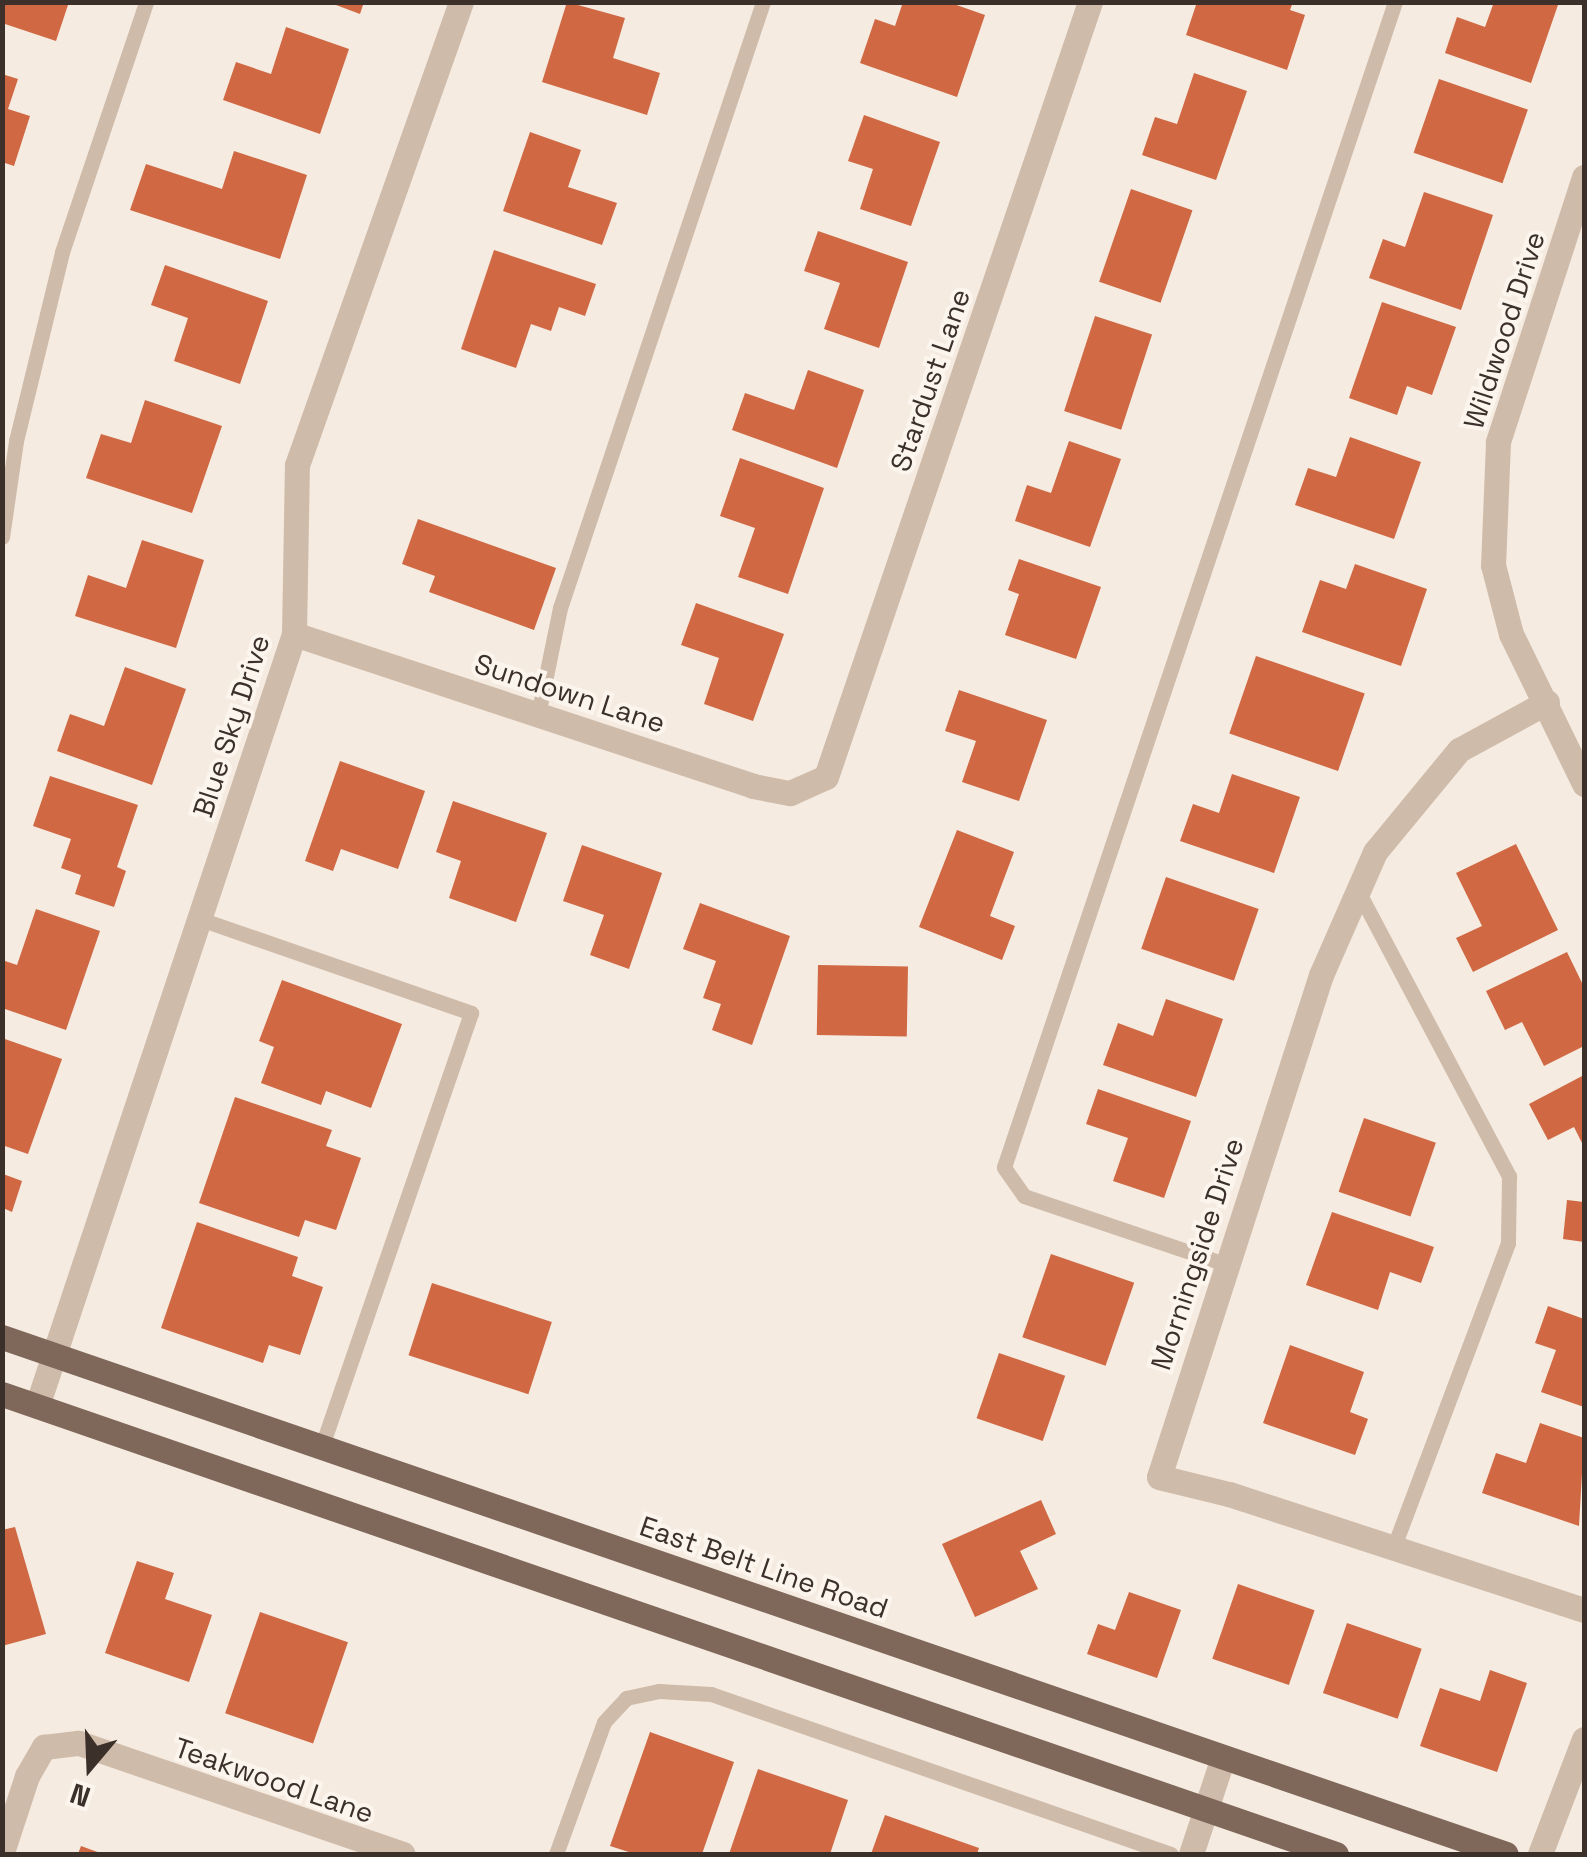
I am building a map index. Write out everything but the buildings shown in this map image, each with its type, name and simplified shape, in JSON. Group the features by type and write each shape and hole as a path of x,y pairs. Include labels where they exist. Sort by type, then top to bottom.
{"main road":[{"name":"East Belt Line Road","path":"2,1336 1506,1854"},
{"path":"2,1394 1336,1854"}],"street":[{"name":"Blue Sky Drive","path":"37,1406 294,634 297,465 461,2"},
{"name":"Stardust Lane","path":"826,777 1090,2"},
{"name":"Wildwood Drive","path":"1584,177 1498,442 1493,565 1512,634 1584,784"},
{"name":"Sundown Lane","path":"294,634 754,786 790,793 826,777"},
{"name":"Morningside Drive","path":"1547,702 1459,750 1375,852 1321,975 1225,1264 1160,1478 1394,1547 1584,1610"},
{"path":"1540,1854 1584,1739"},
{"name":"Teakwood Lane","path":"2,1852 27,1776 44,1747 78,1743 402,1854"},
{"path":"1191,1854 1223,1757"}],"lane":[{"path":"2,537 16,441 62,252 146,2"},
{"path":"538,715 560,608 763,2"},
{"path":"1225,1264 1024,1196 1004,1167 1395,2"},
{"path":"1358,891 1509,1176 1508,1243 1394,1547"},
{"path":"200,919 471,1013 322,1446"},
{"path":"556,1854 604,1722 626,1698 658,1691 712,1694 1171,1854"}]}
